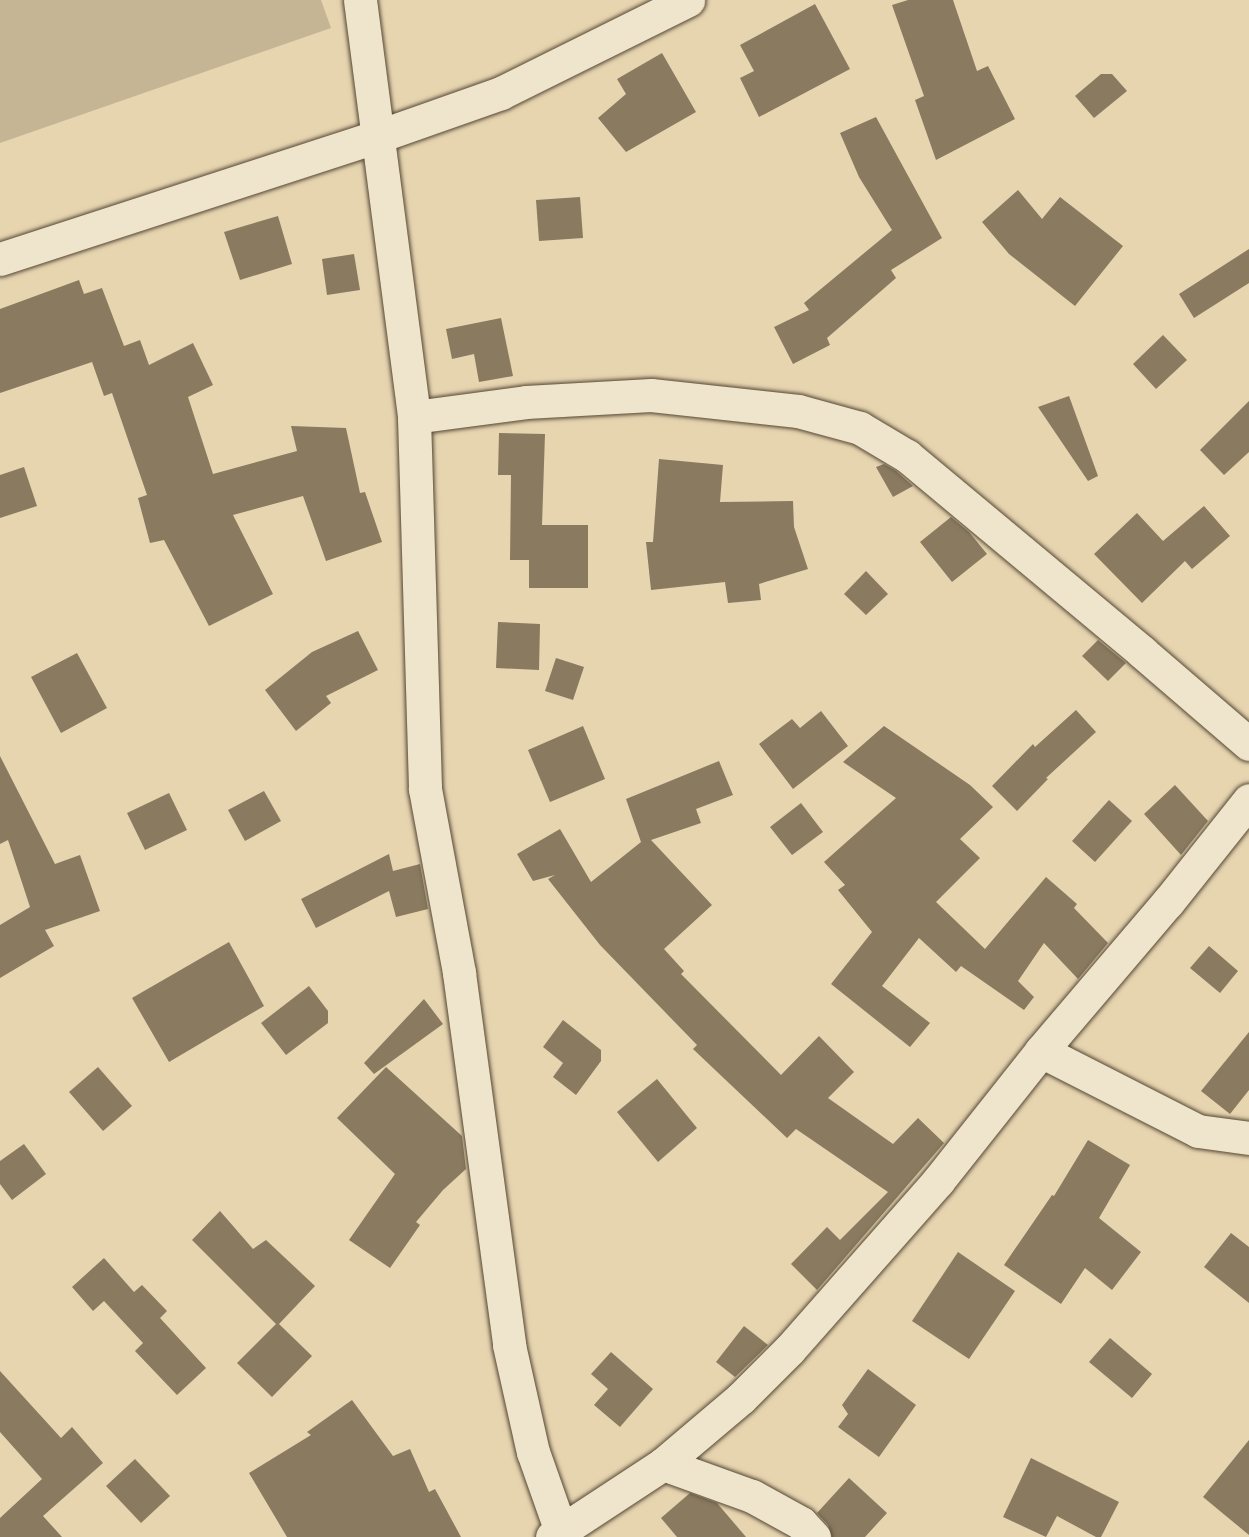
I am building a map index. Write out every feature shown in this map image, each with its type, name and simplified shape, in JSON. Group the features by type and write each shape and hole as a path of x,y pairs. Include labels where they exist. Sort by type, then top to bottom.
{"street":[{"path":"360,0 414,417 425,789 459,973 509,1345 533,1452 558,1535 663,1464 741,1398 790,1349 938,1181 1041,1051 1168,902 1249,800"},
{"path":"0,259 379,136 501,93 688,0"},
{"path":"414,417 526,402 651,395 798,411 860,428 907,456 1125,637 1249,744"},
{"path":"1041,1051 1198,1131 1249,1138"},
{"path":"663,1464 752,1496 801,1523 814,1537"}],"shaded area":[{"path":"0,0 321,0 331,28 0,143"}],"building":[{"path":"908,0 953,0 977,71 988,66 1015,119 936,160 915,100 924,96 892,5"},
{"path":"815,4 850,69 759,117 740,78 754,71 740,45"},
{"path":"662,53 696,112 626,152 598,118 626,94 617,79"},
{"path":"1101,74 1112,74 1127,91 1094,118 1075,96"},
{"path":"876,117 942,238 891,270 896,278 827,338 830,345 793,364 774,327 809,310 804,303 892,230 859,177 840,133"},
{"path":"1018,190 1042,219 1060,197 1123,246 1075,306 1009,254 982,222"},
{"path":"580,197 583,238 539,241 536,200"},
{"path":"278,216 292,264 240,280 224,232"},
{"path":"1249,249 1249,283 1194,318 1179,294"},
{"path":"354,254 360,290 327,295 322,259"},
{"path":"79,280 84,294 102,288 124,346 140,340 149,365 193,343 213,385 188,397 213,474 297,451 291,426 346,428 360,493 365,492 382,542 326,561 303,496 233,515 273,594 209,626 164,540 150,543 138,498 147,495 112,393 104,396 92,362 0,393 0,309"},
{"path":"501,318 513,376 479,382 474,354 452,359 446,329"},
{"path":"1163,335 1187,360 1156,389 1133,364"},
{"path":"1069,396 1098,476 1088,481 1038,407"},
{"path":"1249,401 1249,452 1224,475 1200,450"},
{"path":"499,433 545,434 542,525 588,525 588,588 529,588 529,560 510,560 511,475 498,475"},
{"path":"659,459 723,465 720,502 793,501 794,527 808,569 759,584 761,600 728,603 725,582 651,590 646,542 653,542"},
{"path":"884,464 913,486 893,497 876,467"},
{"path":"24,467 37,506 0,518 0,475"},
{"path":"1204,506 1230,536 1192,569 1185,561 1142,603 1094,554 1137,513 1163,541"},
{"path":"951,517 969,532 987,554 952,582 920,542"},
{"path":"866,571 888,594 866,615 844,594"},
{"path":"498,622 540,624 539,670 496,668"},
{"path":"358,631 378,670 326,696 331,703 296,731 265,690 312,652"},
{"path":"1098,640 1126,663 1108,681 1082,656"},
{"path":"77,653 107,708 61,733 31,677"},
{"path":"556,658 584,667 573,700 545,691"},
{"path":"1076,710 1096,732 1046,778 1048,779 1017,811 992,786 1033,744 1035,747"},
{"path":"821,711 848,746 793,789 759,744 792,719 800,728"},
{"path":"583,726 605,779 550,802 528,750"},
{"path":"884,726 970,785 993,807 960,839 980,858 936,902 985,949 1046,877 1077,904 1074,908 1108,943 1078,979 1044,943 1018,981 1034,997 1024,1010 961,966 956,972 919,938 882,986 930,1023 910,1047 831,984 872,932 838,890 845,885 824,862 896,798 843,762"},
{"path":"0,756 55,864 80,855 100,911 45,930 54,946 0,978 0,925 30,907 8,840 0,844"},
{"path":"719,761 733,795 696,809 701,823 651,840 712,905 664,949 684,971 681,974 781,1075 819,1036 854,1072 828,1098 893,1144 918,1118 944,1143 817,1290 791,1264 827,1227 840,1240 888,1192 796,1129 787,1138 693,1049 697,1045 600,945 548,879 555,875 533,881 517,854 560,829 591,882 641,842 626,799"},
{"path":"1175,785 1208,821 1181,855 1144,814"},
{"path":"264,791 281,821 245,841 228,810"},
{"path":"169,793 187,830 145,850 127,813"},
{"path":"1109,800 1132,821 1095,862 1072,841"},
{"path":"801,803 823,832 792,855 770,827"},
{"path":"389,854 393,871 420,864 428,909 396,917 389,891 316,928 301,899"},
{"path":"229,942 264,1006 169,1062 132,998"},
{"path":"1209,946 1238,971 1220,993 1190,968"},
{"path":"309,986 328,1011 328,1023 286,1055 261,1023"},
{"path":"424,999 443,1024 374,1074 364,1063"},
{"path":"563,1020 601,1050 601,1061 576,1095 553,1077 563,1063 543,1047"},
{"path":"1249,1032 1249,1090 1230,1114 1201,1091"},
{"path":"98,1067 132,1106 103,1131 69,1092"},
{"path":"386,1067 462,1136 466,1169 443,1190 416,1222 420,1225 390,1268 349,1240 395,1174 337,1118"},
{"path":"657,1079 697,1128 658,1162 617,1112"},
{"path":"1088,1140 1130,1165 1099,1218 1141,1252 1112,1290 1085,1268 1061,1304 1004,1265 1052,1195 1054,1196"},
{"path":"24,1144 46,1174 12,1200 0,1184 0,1161"},
{"path":"220,1211 253,1249 266,1240 315,1286 279,1324 312,1356 272,1397 237,1363 276,1324 192,1240"},
{"path":"1231,1233 1249,1247 1249,1303 1204,1267"},
{"path":"958,1252 1015,1291 969,1359 912,1321"},
{"path":"104,1258 134,1292 142,1285 167,1311 160,1318 206,1368 177,1395 135,1351 143,1343 104,1301 93,1311 72,1287"},
{"path":"744,1326 768,1345 735,1377 716,1362"},
{"path":"1110,1338 1152,1374 1132,1398 1089,1362"},
{"path":"611,1352 653,1389 620,1427 594,1405 608,1389 591,1374"},
{"path":"868,1369 916,1405 879,1457 838,1427 848,1414 842,1405"},
{"path":"0,1371 61,1438 72,1427 103,1463 43,1516 62,1537 0,1537 0,1518 42,1479 0,1432"},
{"path":"352,1400 393,1456 410,1449 429,1492 435,1489 461,1537 287,1537 249,1473 311,1435 307,1432"},
{"path":"1249,1440 1249,1535 1203,1497"},
{"path":"1031,1458 1119,1502 1101,1537 1096,1537 1057,1516 1046,1537 1003,1517"},
{"path":"135,1459 170,1496 141,1523 106,1486"},
{"path":"849,1478 887,1513 865,1537 832,1537 828,1525 817,1513"},
{"path":"690,1493 717,1503 746,1537 677,1537 661,1518"}]}
